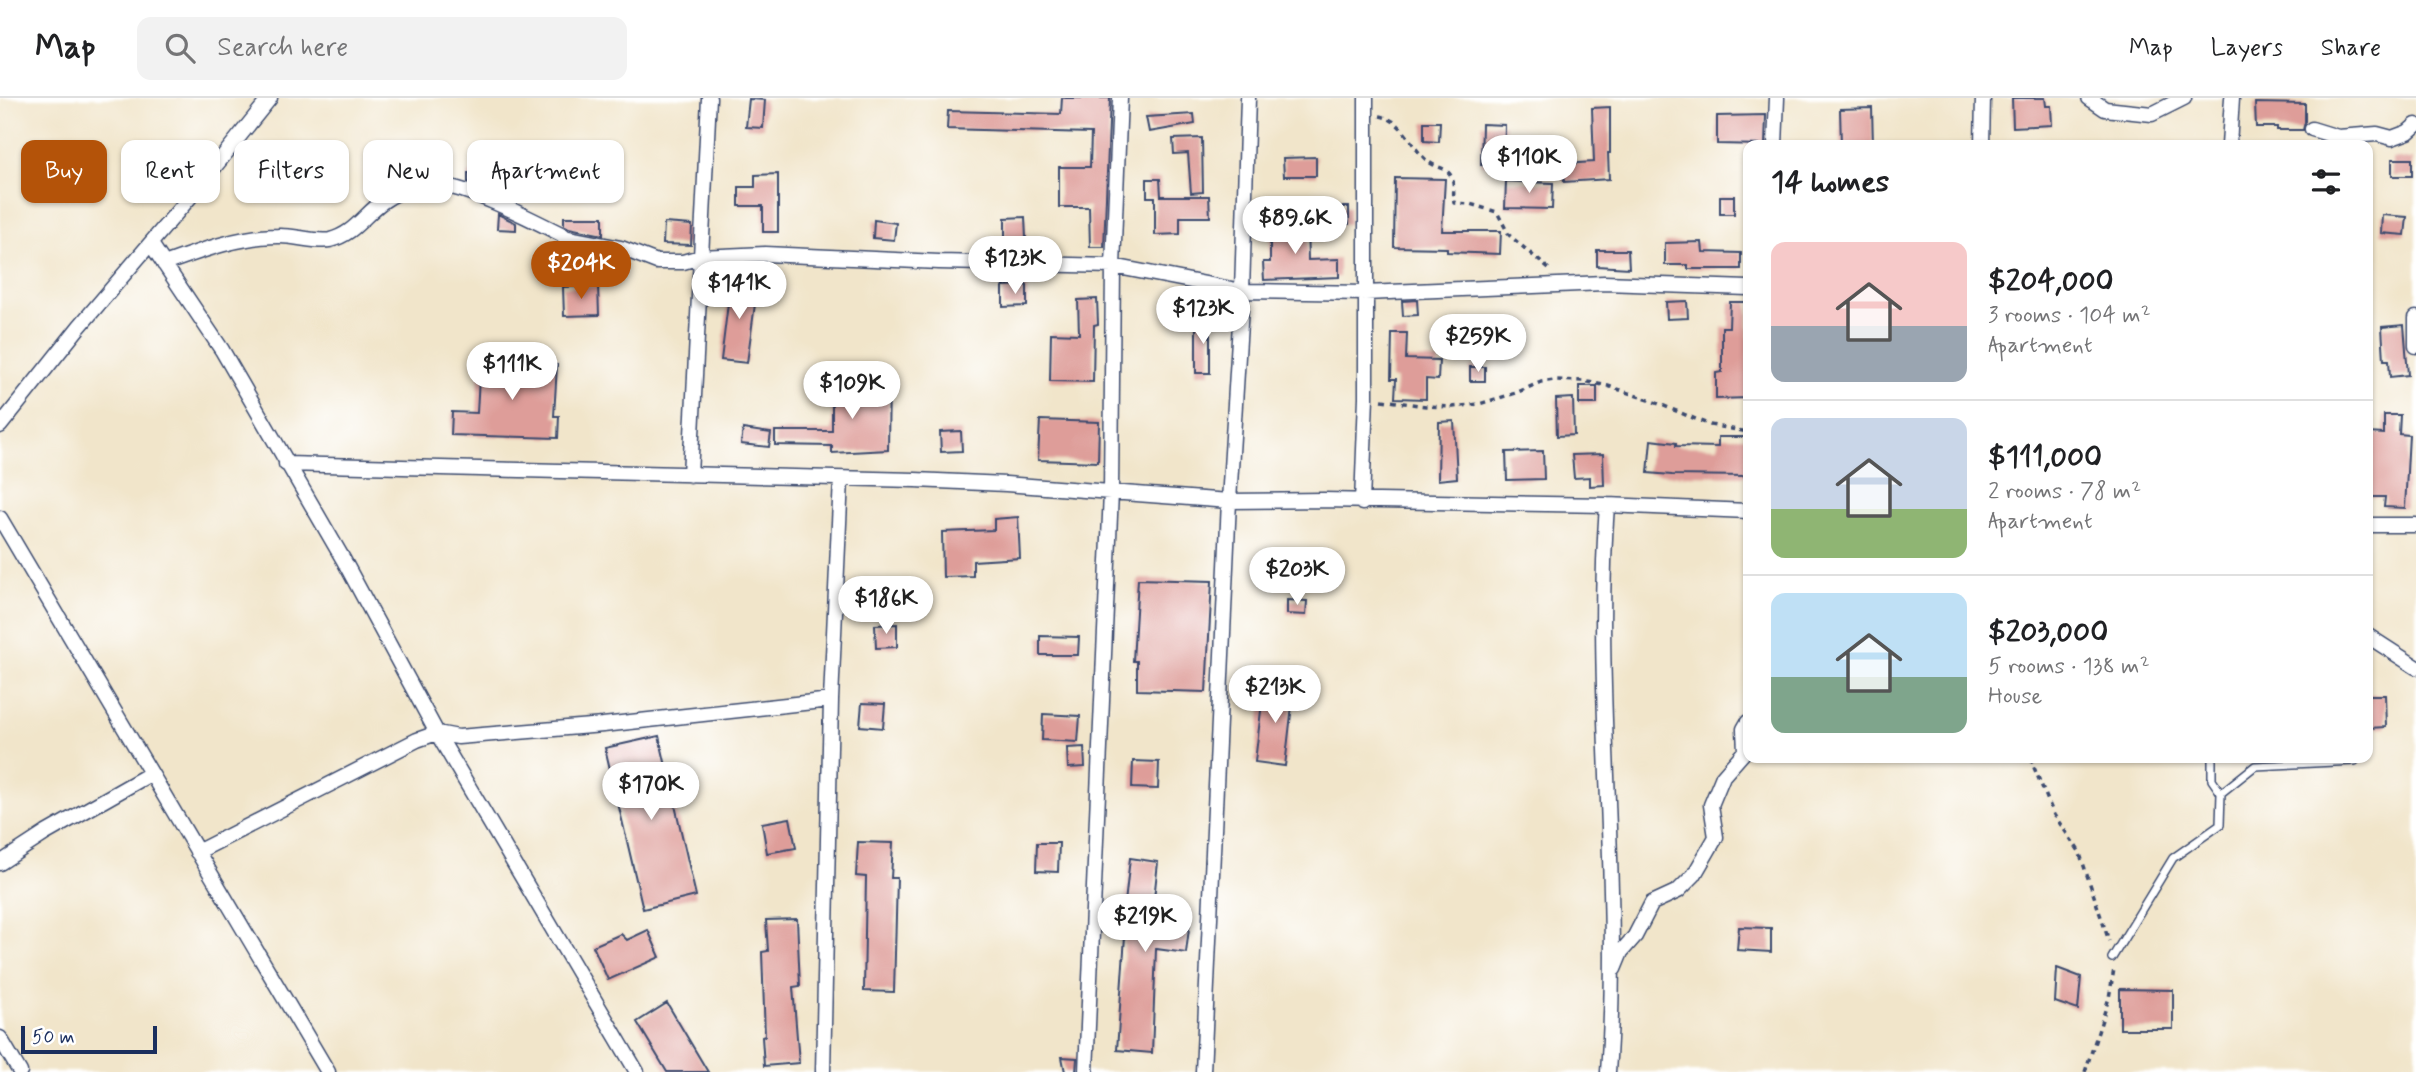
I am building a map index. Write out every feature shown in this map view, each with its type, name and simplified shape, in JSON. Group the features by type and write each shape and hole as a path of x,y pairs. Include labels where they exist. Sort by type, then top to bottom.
{"street":[{"path":"0,426 270,98"},
{"path":"690,475 709,98"},
{"path":"1086,1072 1111,492 1113,266 1121,98"},
{"path":"1203,1072 1229,501 1242,291 1248,98"},
{"path":"1362,503 1366,397 1366,98"},
{"path":"1775,140 1777,98"},
{"path":"1982,140 1983,98"},
{"path":"2090,98 2105,109 2152,114 2184,98"},
{"path":"2229,140 2232,98"},
{"path":"2312,129 2338,137 2377,134 2392,138 2408,132 2416,125"},
{"path":"164,264 217,246 266,237 304,237 326,241 339,238 355,229 372,209 387,198 404,189 437,184 468,193 533,220 564,237 621,248 657,262 765,254 1113,266 1242,291 1365,293 1604,282 1743,288"},
{"path":"151,244 222,350 343,559 437,733 637,1072"},
{"path":"2416,318 2416,346"},
{"path":"286,464 993,484 1229,501 1607,505 1743,511"},
{"path":"823,1072 831,700 841,479"},
{"path":"1607,505 1602,568 1609,794 1611,977 1608,1072"},
{"path":"0,518 328,1072"},
{"path":"2373,525 2416,525"},
{"path":"2373,639 2416,667"},
{"path":"197,852 342,777 437,733 458,737 562,729 831,700"},
{"path":"1611,977 1621,952 1635,936 1653,903 1678,891 1694,875 1716,838 1711,805 1723,776 1743,753"},
{"path":"0,863 46,833 150,774"},
{"path":"0,1038 20,1072"}],"lane":[{"path":"2112,958 2173,858 2220,825 2221,793 2212,780 2212,763"},
{"path":"2221,793 2255,766 2315,763"}],"path":[{"path":"1366,114 1388,117 1397,123 1432,164 1444,169 1451,176 1454,203 1470,204 1497,212 1509,235 1541,260 1557,277"},
{"path":"1366,397 1399,403 1453,407 1479,404 1541,382 1583,381 1608,386 1652,401 1710,425 1743,431"},
{"path":"2032,763 2054,815 2079,851 2109,938 2114,971 2109,998 2085,1072"}],"building":[{"path":"1062,98 1110,98 1104,247 1090,247 1089,207 1059,207 1059,167 1090,167 1091,133 947,129 948,111 1061,114"},
{"path":"2012,98 2045,98 2046,106 2051,106 2052,125 2013,127"},
{"path":"749,99 765,100 763,128 746,127"},
{"path":"2255,103 2305,104 2303,130 2256,127"},
{"path":"1610,107 1609,179 1564,182 1563,164 1594,162 1592,108"},
{"path":"1872,108 1873,140 1841,140 1840,109"},
{"path":"1194,114 1195,124 1149,132 1146,117"},
{"path":"1766,115 1765,140 1743,140 1743,145 1717,144 1717,116"},
{"path":"1424,122 1440,122 1439,142 1424,141"},
{"path":"1482,124 1505,125 1504,166 1481,165"},
{"path":"1202,138 1203,192 1191,193 1188,153 1174,154 1173,139"},
{"path":"1316,157 1316,176 1284,176 1283,158"},
{"path":"2392,159 2412,159 2412,176 2392,176"},
{"path":"778,174 778,232 763,232 763,206 739,206 739,187 755,187 755,175"},
{"path":"1395,178 1445,179 1442,231 1501,231 1500,254 1447,252 1447,248 1394,247"},
{"path":"1147,179 1160,179 1161,196 1209,196 1210,217 1180,217 1180,234 1155,235 1155,197 1147,197"},
{"path":"1506,181 1553,183 1552,209 1505,208"},
{"path":"1720,196 1734,196 1734,214 1720,214"},
{"path":"1316,207 1349,207 1349,224 1316,223"},
{"path":"498,214 516,223 516,230 497,229"},
{"path":"2382,215 2407,217 2405,235 2381,233"},
{"path":"564,217 603,217 603,235 569,228 564,225"},
{"path":"1025,217 1026,238 1005,239 1005,218"},
{"path":"874,220 896,223 894,240 873,238"},
{"path":"664,223 692,225 691,245 663,244"},
{"path":"1270,224 1307,224 1308,260 1339,259 1339,277 1264,280 1263,262 1270,262"},
{"path":"1702,242 1703,252 1741,253 1741,269 1688,269 1688,265 1665,265 1665,243"},
{"path":"1597,250 1628,250 1629,268 1597,266"},
{"path":"731,279 758,282 747,363 721,360"},
{"path":"1027,285 1027,306 1003,307 1003,286"},
{"path":"598,286 599,315 564,316 563,287"},
{"path":"1097,299 1098,324 1094,325 1093,382 1050,381 1051,333 1079,334 1078,300"},
{"path":"1417,300 1418,315 1403,316 1402,301"},
{"path":"1687,301 1688,318 1667,319 1666,302"},
{"path":"1730,302 1743,302 1743,398 1716,399 1716,373 1722,372 1722,327 1729,327"},
{"path":"1196,319 1210,320 1210,373 1196,373"},
{"path":"2404,325 2408,375 2390,377 2389,360 2384,360 2382,327"},
{"path":"1392,333 1407,333 1406,359 1439,360 1438,380 1426,379 1426,399 1395,398 1396,379 1391,379"},
{"path":"480,360 557,365 554,416 559,416 558,438 451,435 452,412 477,413"},
{"path":"1470,367 1485,367 1485,381 1470,381"},
{"path":"852,377 889,377 888,450 832,453 832,446 775,445 775,431 832,431 832,396 852,396"},
{"path":"1579,386 1597,386 1597,404 1579,404"},
{"path":"1573,398 1574,435 1557,436 1556,399"},
{"path":"2384,415 2400,415 2399,434 2409,435 2405,508 2384,507 2385,497 2373,497 2373,433 2384,434"},
{"path":"1040,420 1099,422 1098,462 1038,460"},
{"path":"1454,421 1457,478 1438,480 1439,422"},
{"path":"743,429 771,433 769,447 741,444"},
{"path":"961,431 962,451 941,452 940,432"},
{"path":"1718,437 1743,437 1743,476 1648,473 1651,440 1676,443 1676,446 1718,447"},
{"path":"1543,451 1544,479 1507,480 1506,452"},
{"path":"1603,454 1604,485 1590,486 1590,477 1574,478 1572,455"},
{"path":"1018,517 1020,558 973,561 973,576 943,577 942,532 994,530 994,519"},
{"path":"1138,579 1212,581 1206,692 1137,690 1137,661 1133,661"},
{"path":"1287,600 1307,601 1306,615 1287,614"},
{"path":"897,624 897,647 876,648 875,625"},
{"path":"1040,636 1079,637 1078,655 1040,655"},
{"path":"1264,685 1294,688 1285,766 1255,762"},
{"path":"2373,695 2385,695 2386,727 2373,728"},
{"path":"862,703 885,704 883,728 860,726"},
{"path":"1043,714 1080,716 1078,742 1042,740"},
{"path":"659,736 696,896 643,909 605,748"},
{"path":"1084,747 1085,767 1068,768 1067,748"},
{"path":"1133,761 1159,762 1158,789 1132,788"},
{"path":"790,818 796,848 767,853 762,823"},
{"path":"858,842 893,843 891,878 897,878 894,992 864,991 866,877 856,876"},
{"path":"1037,843 1059,843 1058,872 1036,871"},
{"path":"1130,858 1158,862 1153,908 1191,912 1186,953 1156,949 1152,1053 1117,1050 1126,922 1123,921"},
{"path":"797,919 800,986 793,987 799,1063 764,1066 762,952 768,951 766,920"},
{"path":"1739,927 1771,928 1771,952 1737,950"},
{"path":"648,930 660,957 608,980 593,946 621,934 627,940"},
{"path":"2057,968 2081,977 2078,1010 2055,1002"},
{"path":"2120,989 2173,990 2173,1029 2120,1029"},
{"path":"667,1003 708,1072 667,1072 637,1022"},
{"path":"1062,1057 1077,1058 1076,1072 1065,1072"}]}
